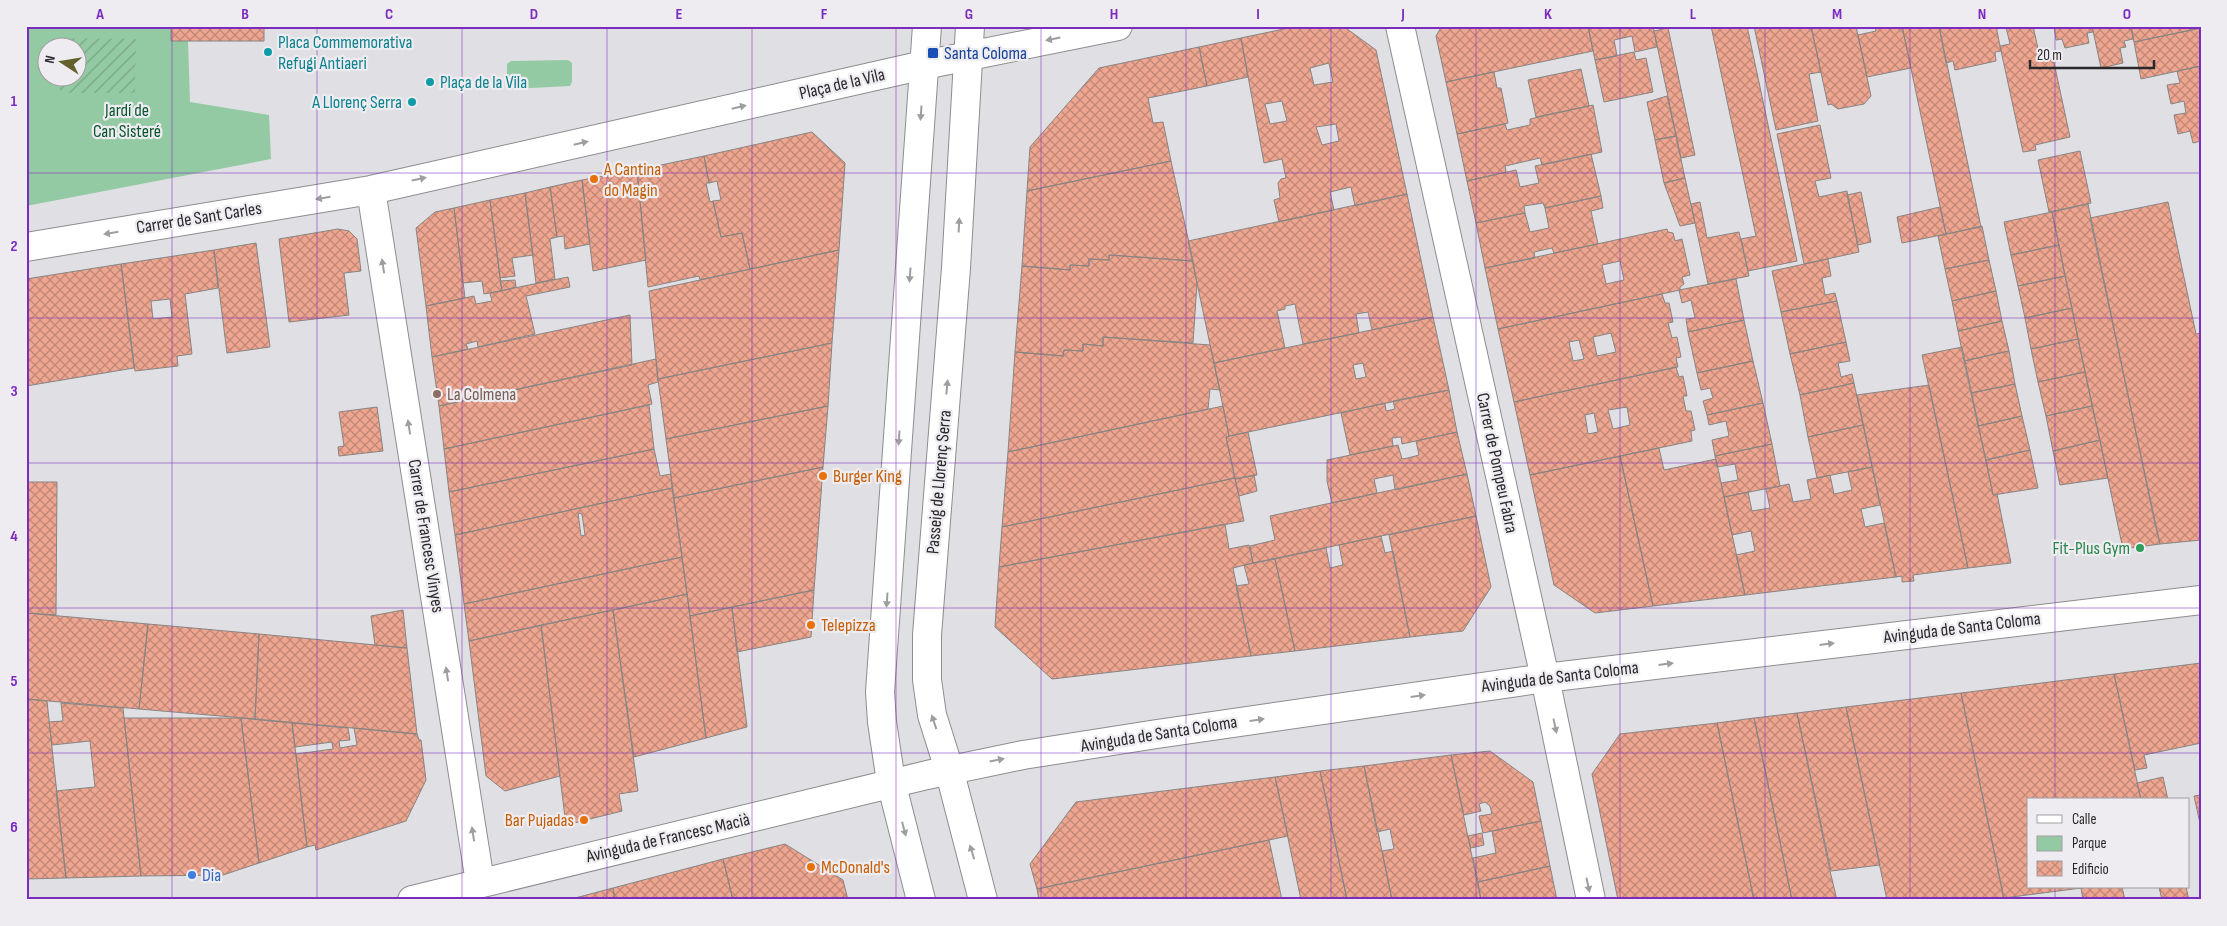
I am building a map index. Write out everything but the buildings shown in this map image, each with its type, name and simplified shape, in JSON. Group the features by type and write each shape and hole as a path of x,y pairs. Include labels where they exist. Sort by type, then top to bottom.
{"street":[{"path":"921,900 891,782 882,722 880,692 927,26"},
{"path":"968,57 970,26"},
{"path":"924,65 1118,26"},
{"name":"Carrer de Pompeu Fabra","path":"1400,26 1545,678 1591,900"},
{"name":"Passeig de Llorenç Serra","path":"968,57 956,268 927,635 926,680 932,715 974,861 982,900"},
{"name":"Plaça de la Vila","path":"371,190 924,65"},
{"name":"Carrer de Sant Carles","path":"26,247 371,190"},
{"name":"Carrer de Francesc Vinyes","path":"371,190 480,882"},
{"name":"Avinguda de Santa Coloma","path":"923,776 949,769 1024,755 1167,732 1545,678 2201,600"},
{"name":"Avinguda de Francesc Macià","path":"412,900 891,782 923,776"}],"green space":[{"name":"Jardí de Can Sisteré","path":"26,26 171,26 171,41 188,41 190,102 269,115 271,159 26,206"},
{"path":"88,38 136,39 135,93 60,93 60,88 88,88"},
{"path":"568,60 572,63 572,82 570,86 511,89 507,85 507,64 511,61"}],"place":[{"name":"Placa Commemorativa Refugi Antiaeri","path":"268,52"},
{"name":"Santa Coloma","path":"933,53"},
{"name":"Plaça de la Vila","path":"430,82"},
{"name":"A Llorenç Serra","path":"412,102"},
{"name":"A Cantina do Magin","path":"594,179"},
{"name":"La Colmena","path":"437,394"},
{"name":"Burger King","path":"823,476"},
{"name":"Fit-Plus Gym","path":"2140,548"},
{"name":"Telepizza","path":"811,625"},
{"name":"Bar Pujadas","path":"584,820"},
{"name":"McDonald's","path":"811,867"},
{"name":"Dia","path":"192,875"}]}
